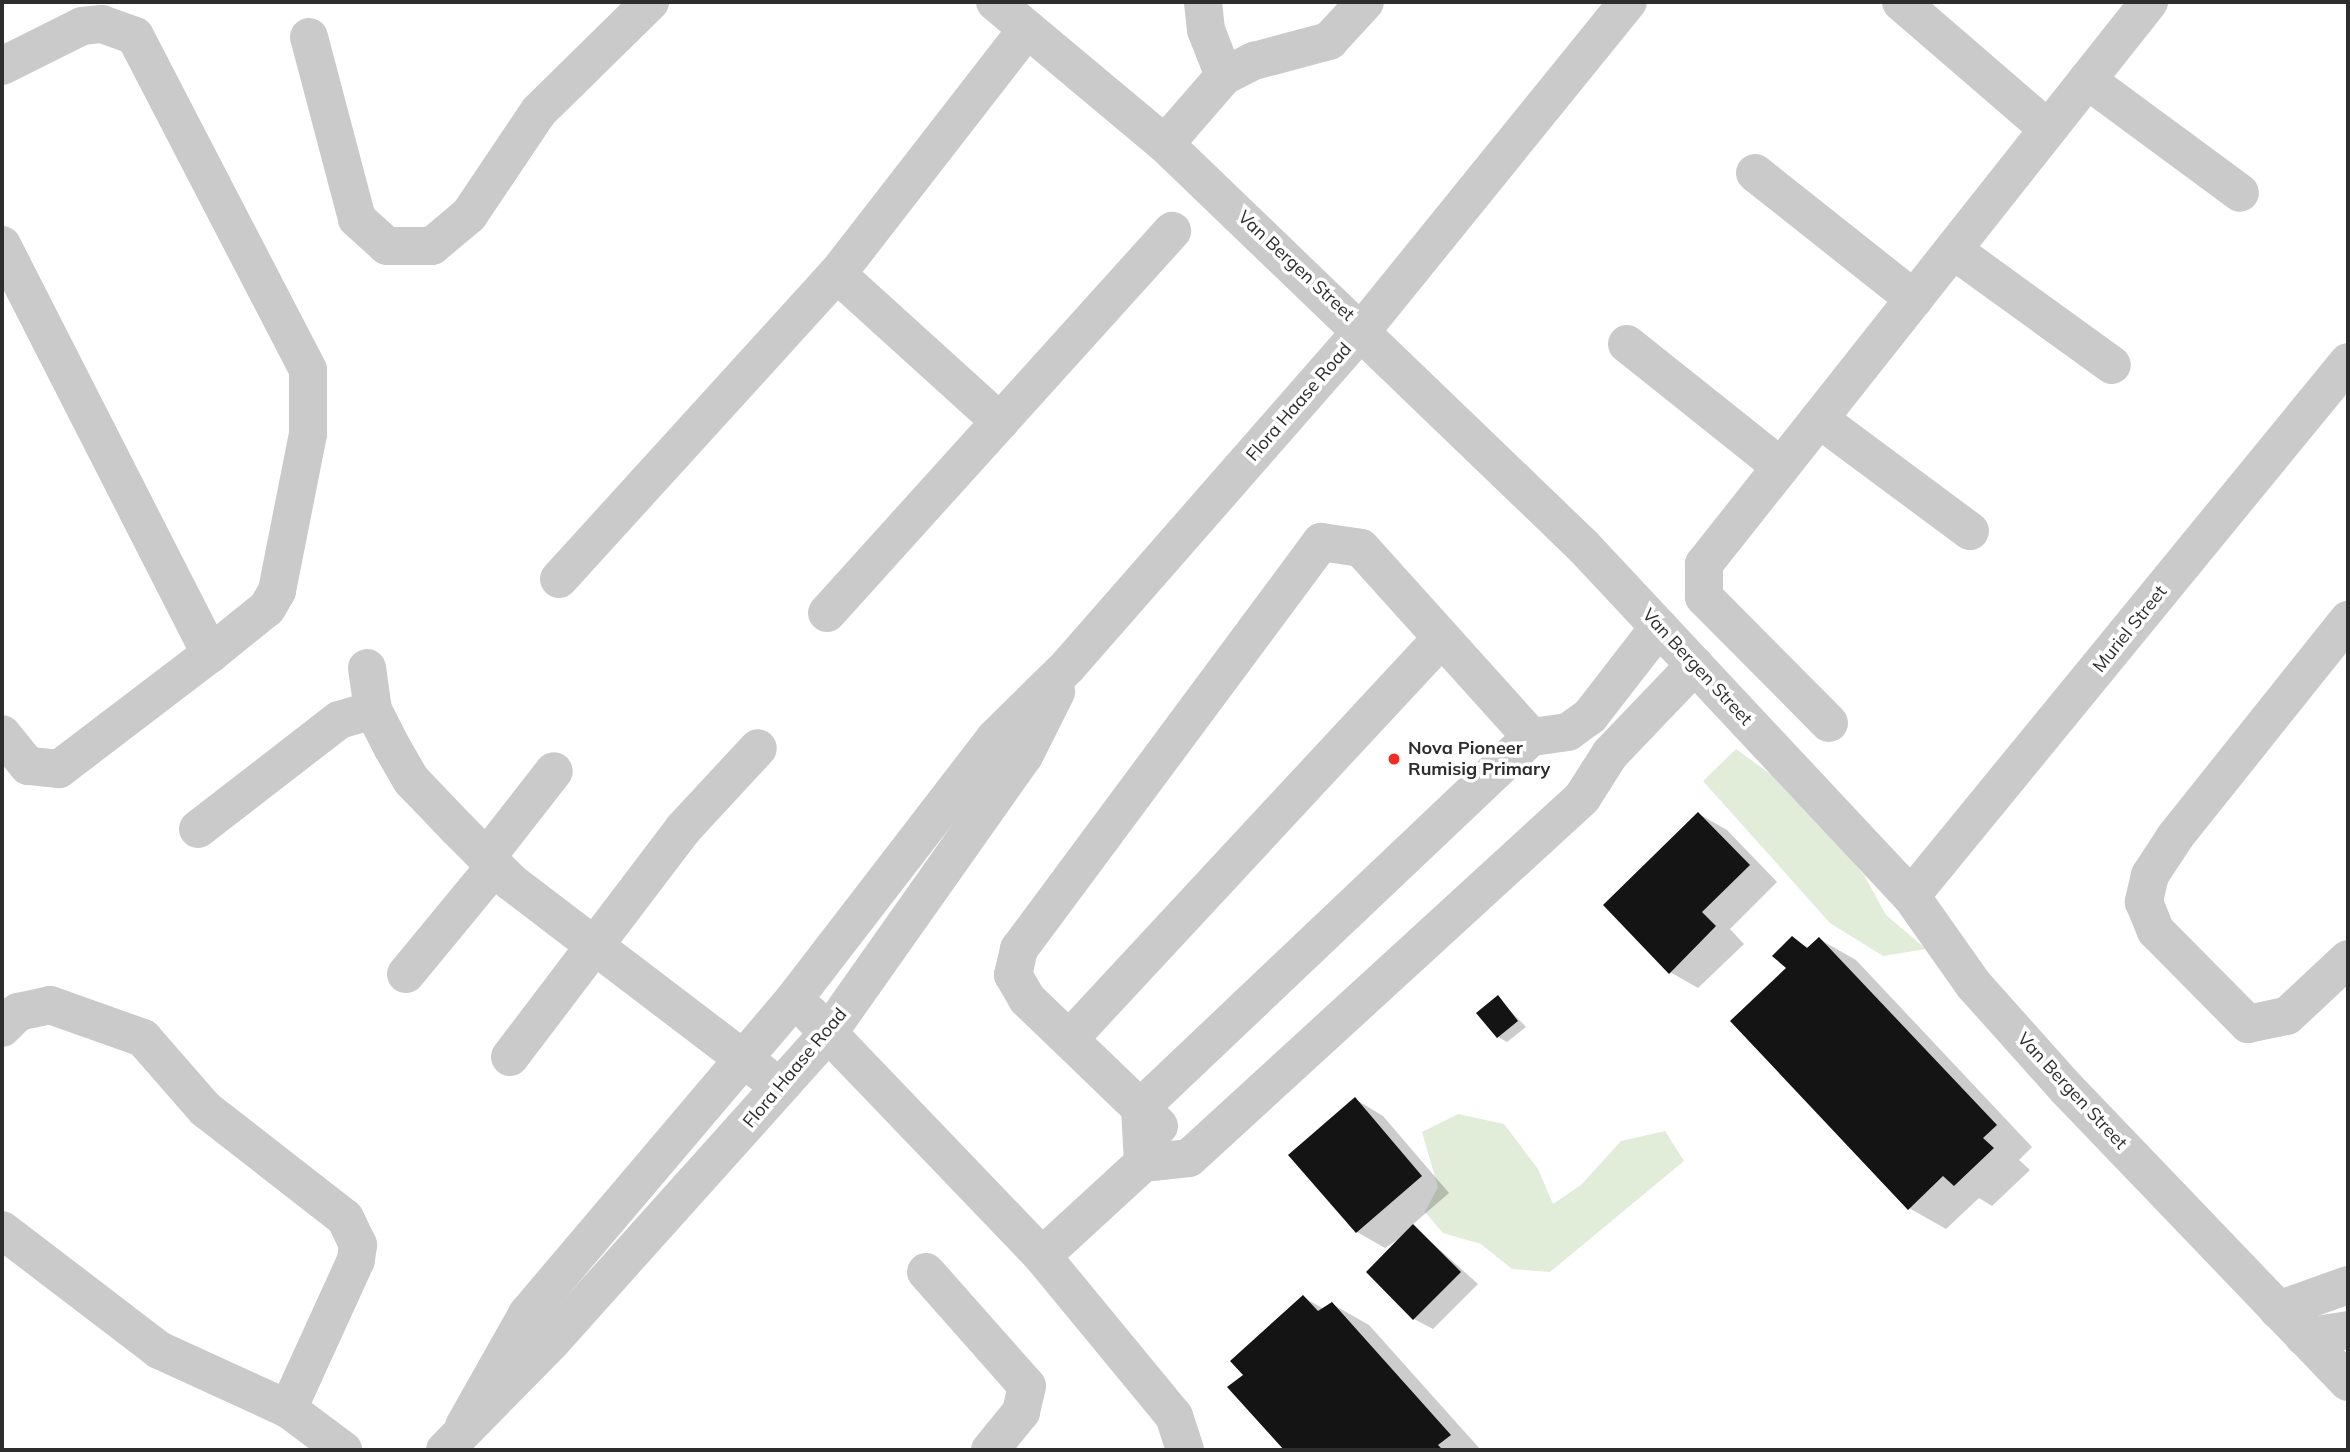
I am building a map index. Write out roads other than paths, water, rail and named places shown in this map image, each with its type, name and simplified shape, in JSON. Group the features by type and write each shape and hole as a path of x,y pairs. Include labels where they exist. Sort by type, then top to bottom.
{"street":[{"path":"309,37 357,219 387,246 432,246 469,215 540,111 650,2"},
{"name":"Van Bergen Street","path":"995,2 1165,144 1363,329 1659,627 1911,896 1973,984 2348,1382"},
{"path":"1203,2 1206,30 1224,76"},
{"path":"1165,144 1224,76 1254,61 1329,41 1365,2"},
{"name":"Flora Haase Road","path":"454,1438 527,1314 794,999 995,738 1068,666 1363,329 1628,2"},
{"path":"1901,2 2048,129"},
{"path":"1829,723 1704,597 1701,582 1704,564 2149,2"},
{"path":"2,66 82,26 102,24 135,36 307,370 308,434 277,591 267,608 60,769 28,766 2,734"},
{"path":"559,579 837,274 1027,29"},
{"path":"2087,80 2240,193"},
{"path":"1755,173 1914,299"},
{"path":"827,612 1172,231"},
{"path":"2,246 209,654"},
{"path":"1953,250 2112,365"},
{"path":"837,274 1000,422"},
{"path":"1627,345 1781,467"},
{"name":"Muriel Street","path":"1911,896 2348,362"},
{"path":"1819,419 1970,531"},
{"path":"1189,1157 1072,1036 1027,999 1013,975 1019,949 1321,542 1361,548 1440,640 1531,737"},
{"path":"2348,620 2175,837 2150,875 2144,902 2155,931 2248,1024 2287,1016 2348,959"},
{"path":"1143,1163 1140,1108 1531,737 1568,732 1590,716 1659,627"},
{"path":"1072,1036 1440,640"},
{"path":"1042,1256 1143,1163 1189,1157 1582,798 1610,754 1695,665"},
{"name":"Flora Haase Road","path":"454,1438 552,1341 829,1032 1024,756 1068,666"},
{"path":"367,668 373,710 412,781 490,862 594,946 781,1088"},
{"path":"198,829 339,720 373,710"},
{"path":"510,1056 683,829 758,748"},
{"path":"406,974 554,771"},
{"path":"794,999 829,1032 1042,1256 1174,1416 1185,1450"},
{"path":"2,1028 18,1012 50,1005 144,1038 205,1109 349,1223 356,1260 288,1409"},
{"path":"2,1230 159,1350 288,1409 343,1450"},
{"path":"926,1272 1027,1386 1021,1412 990,1450"},
{"path":"2291,1323 2348,1285"},
{"path":"2291,1323 2348,1330"}],"place":[{"name":"Nova Pioneer Rumisig Primary","path":"1394,759"}]}
